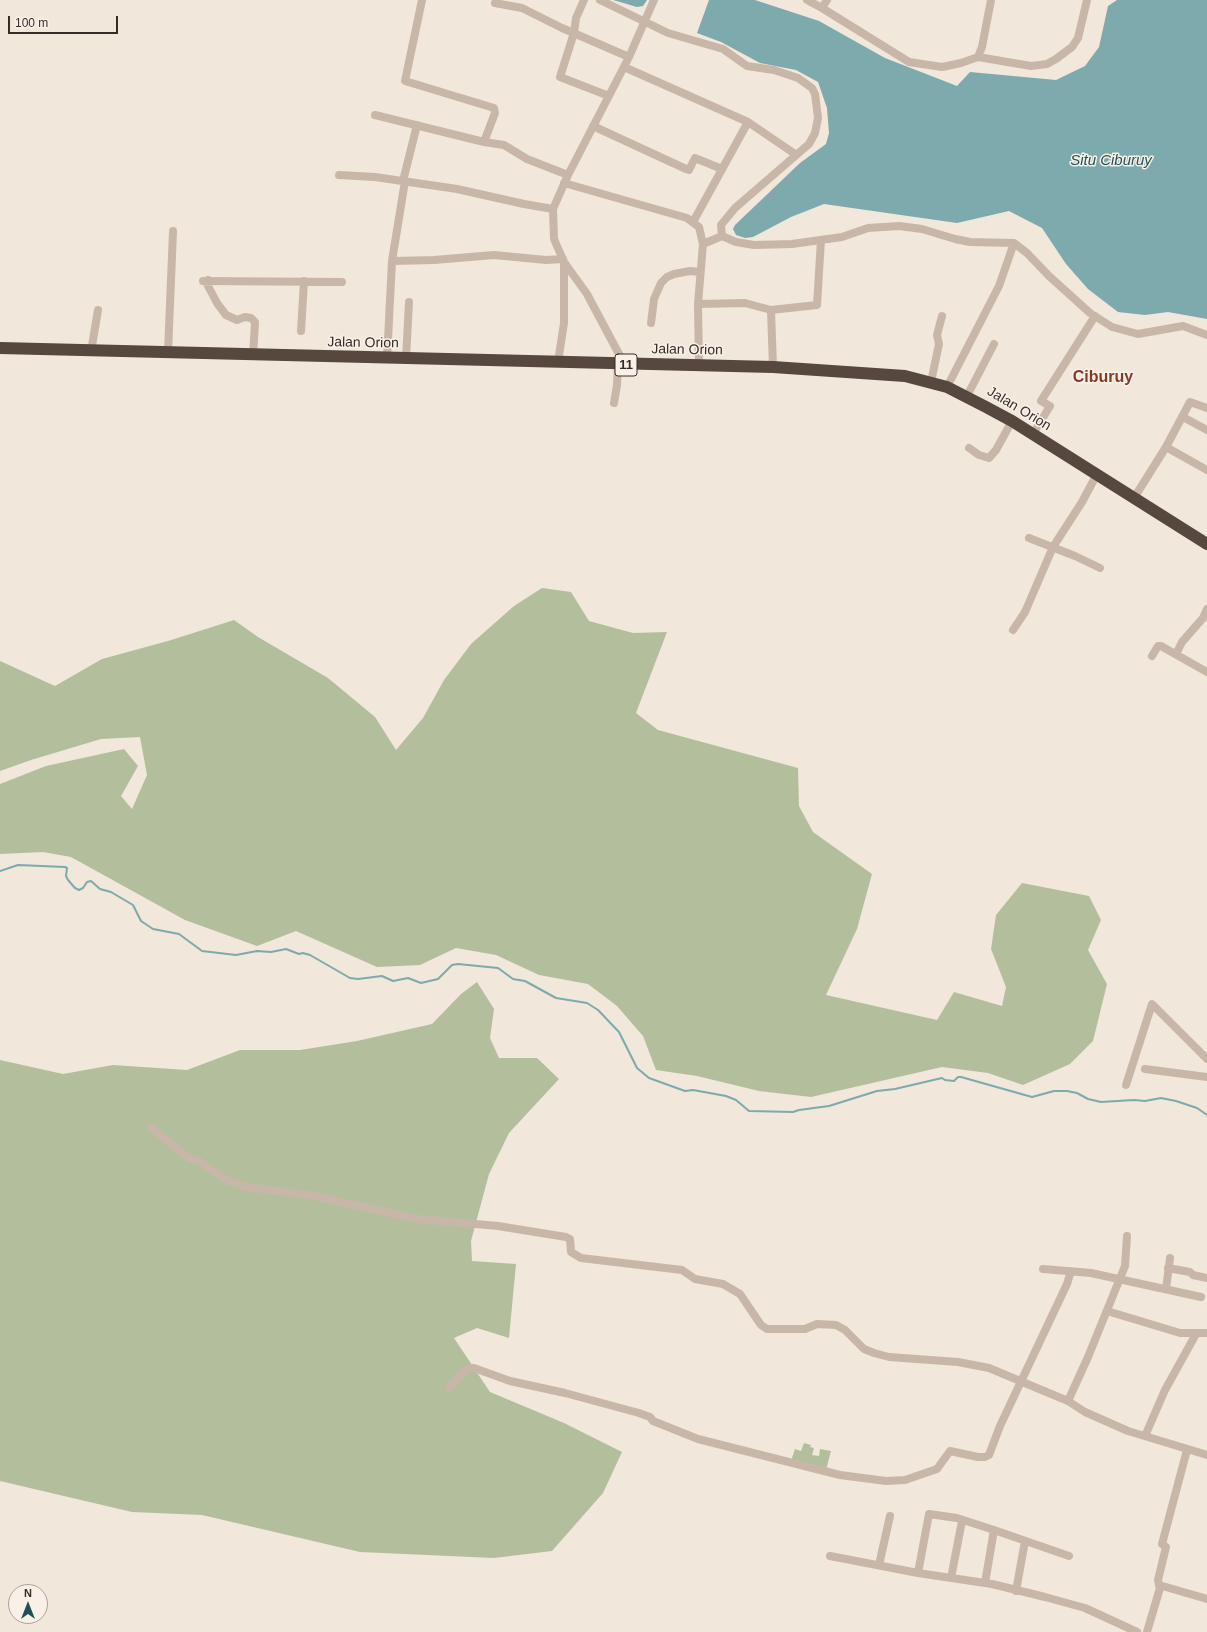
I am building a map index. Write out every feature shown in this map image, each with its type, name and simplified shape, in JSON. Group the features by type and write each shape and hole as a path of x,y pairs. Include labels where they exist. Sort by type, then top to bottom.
{"highway":[{"name":"Jalan Orion","path":"0,348 253,356 773,367 905,376 947,387 967,396 1012,421 1207,544"}],"street":[{"path":"422,0 405,79 408,82 494,108 495,113 484,142"},
{"path":"584,0 574,23 574,33 560,78 609,96"},
{"path":"600,0 645,20 668,33 723,49 747,66 786,74 807,83 815,94 818,118 815,134 808,144 735,208 721,226 722,236"},
{"path":"614,403 622,364 620,356 587,294 564,261 554,239 553,209 568,175 629,57 654,0"},
{"path":"807,0 909,62 942,67 961,63 978,57 1031,66 1047,64 1064,54 1078,38 1087,0"},
{"path":"822,8 827,0"},
{"path":"978,57 982,47 991,0"},
{"path":"495,3 522,8 629,57"},
{"path":"624,67 748,122 770,135 795,154"},
{"path":"375,115 417,124 484,142 504,145 527,159 568,175"},
{"path":"693,222 748,122"},
{"path":"387,359 392,261 404,181 417,124"},
{"path":"593,126 686,169 689,170 695,158 722,169"},
{"path":"339,175 457,188 524,204 553,209"},
{"path":"564,183 670,213 693,222 699,227 703,244 698,304 699,366"},
{"path":"703,244 722,236 736,242 754,245 792,244 842,237 868,228 899,226 922,229 970,242 1014,243 1027,253 1049,276 1095,316 1112,327 1138,334 1183,326 1207,336"},
{"path":"168,353 173,231"},
{"path":"698,304 709,302 745,303 771,310 817,306 821,240"},
{"path":"947,387 999,286 1014,243"},
{"path":"392,261 434,260 494,255 564,261"},
{"path":"558,362 564,323 564,261"},
{"path":"651,323 654,299 661,283 667,276 690,271 700,272"},
{"path":"253,356 255,322 251,318 245,317 237,320 226,315 217,303 206,280 342,282"},
{"path":"301,331 304,282"},
{"path":"406,359 409,302"},
{"path":"91,352 98,310"},
{"path":"771,310 773,367"},
{"path":"931,382 939,344 937,335 942,316"},
{"path":"1033,434 1050,406 1041,401 1095,316"},
{"path":"967,396 994,344"},
{"path":"1134,498 1166,447 1190,402 1207,408"},
{"path":"1183,417 1207,430"},
{"path":"969,448 979,455 989,458 996,450 1012,421"},
{"path":"1166,447 1207,470"},
{"path":"1014,630 1025,612 1053,547 1082,502 1097,474"},
{"path":"1028,538 1053,547 1100,568"},
{"path":"1176,654 1182,642 1203,618 1207,609"},
{"path":"1152,656 1158,646 1176,654 1207,672"},
{"path":"1126,1085 1153,1004 1207,1059"},
{"path":"1145,1069 1207,1077"},
{"path":"152,1128 187,1157 200,1162 228,1181 247,1187 309,1195 418,1218 498,1226 566,1237 570,1239 571,1252 581,1258 684,1270 695,1279 723,1284 740,1294 761,1325 767,1329 805,1329 818,1324 836,1325 845,1330 864,1349 874,1353 889,1357 970,1364 989,1368 1068,1401 1114,1424 1145,1436 1207,1455"},
{"path":"1068,1401 1088,1357 1125,1266 1127,1236"},
{"path":"1166,1289 1170,1258"},
{"path":"1168,1268 1190,1272 1193,1275 1207,1278"},
{"path":"1043,1269 1092,1273 1201,1297"},
{"path":"449,1388 463,1372 470,1368 474,1368 510,1381 639,1413 650,1417 653,1421 698,1439 840,1475 890,1481 915,1478 937,1469 950,1451 978,1457 989,1455 1021,1381 1067,1284 1071,1271"},
{"path":"1106,1310 1180,1333 1207,1333"},
{"path":"1145,1436 1165,1390 1196,1334"},
{"path":"1147,1632 1159,1585 1158,1580 1166,1546 1162,1544 1187,1450"},
{"path":"918,1573 929,1514 957,1518 962,1521 994,1530 1069,1556"},
{"path":"879,1565 890,1516"},
{"path":"951,1578 962,1521"},
{"path":"985,1583 994,1530"},
{"path":"1016,1591 1025,1541"},
{"path":"830,1556 918,1573 985,1583 1085,1608 1137,1632"},
{"path":"1159,1585 1207,1599"}],"green space":[{"path":"542,588 571,592 589,621 633,633 667,632 636,713 658,730 798,768 799,806 813,832 872,874 857,929 826,995 937,1020 954,992 1002,1006 1006,987 991,949 996,915 1022,883 1089,896 1101,920 1088,950 1107,984 1093,1041 1070,1064 1023,1085 988,1073 942,1067 811,1097 759,1091 697,1076 656,1070 643,1036 617,1006 588,984 539,975 496,955 456,948 420,965 377,967 296,931 257,946 185,920 71,857 43,852 0,854 0,784 46,766 124,749 138,766 121,796 132,809 147,775 140,737 101,739 0,771 0,661 55,686 102,659 168,641 234,620 258,637 328,678 375,717 396,750 423,718 444,680 471,644 514,606"},
{"path":"477,982 494,1009 490,1038 499,1058 537,1058 559,1079 509,1133 489,1174 471,1241 472,1261 516,1264 509,1338 477,1328 454,1338 490,1392 564,1423 622,1452 603,1493 552,1551 494,1558 360,1552 202,1515 132,1512 0,1481 0,1060 63,1074 113,1065 187,1070 240,1050 300,1050 357,1041 432,1024 461,994"},
{"path":"804,1443 811,1445 810,1447 814,1448 812,1455 819,1456 820,1449 831,1451 826,1470 791,1461 795,1449 801,1451"}],"water":[{"path":"613,0 647,0 643,6 637,7"},
{"name":"Situ Ciburuy","path":"709,0 755,0 819,21 885,58 957,86 970,72 1056,80 1085,66 1099,47 1108,6 1117,0 1207,0 1207,319 1168,312 1145,315 1118,312 1088,289 1066,264 1042,228 1009,211 957,223 824,204 791,217 753,237 745,238 736,235 733,229 735,225 800,163 826,144 829,133 827,108 818,82 796,70 760,63 721,42 697,33"}],"waterway":[{"path":"0,871 18,865 65,867 67,868 66,876 75,888 79,890 83,888 87,882 91,881 100,889 111,892 133,905 141,921 153,929 179,934 202,951 236,955 257,951 271,952 286,949 299,954 303,953 310,955 350,978 358,979 382,976 393,981 408,978 421,983 438,979 452,965 458,964 498,968 513,979 525,981 556,998 587,1003 598,1010 619,1032 637,1068 649,1078 685,1091 693,1090 726,1096 736,1100 749,1111 793,1112 829,1106 877,1091 895,1089 942,1078 945,1080 954,1081 958,1077 961,1077 1032,1097 1054,1091 1067,1091 1101,1102 1134,1100 1145,1101 1161,1098 1197,1108 1207,1115"}],"district":[{"name":"Ciburuy","path":"1103,378"}]}
